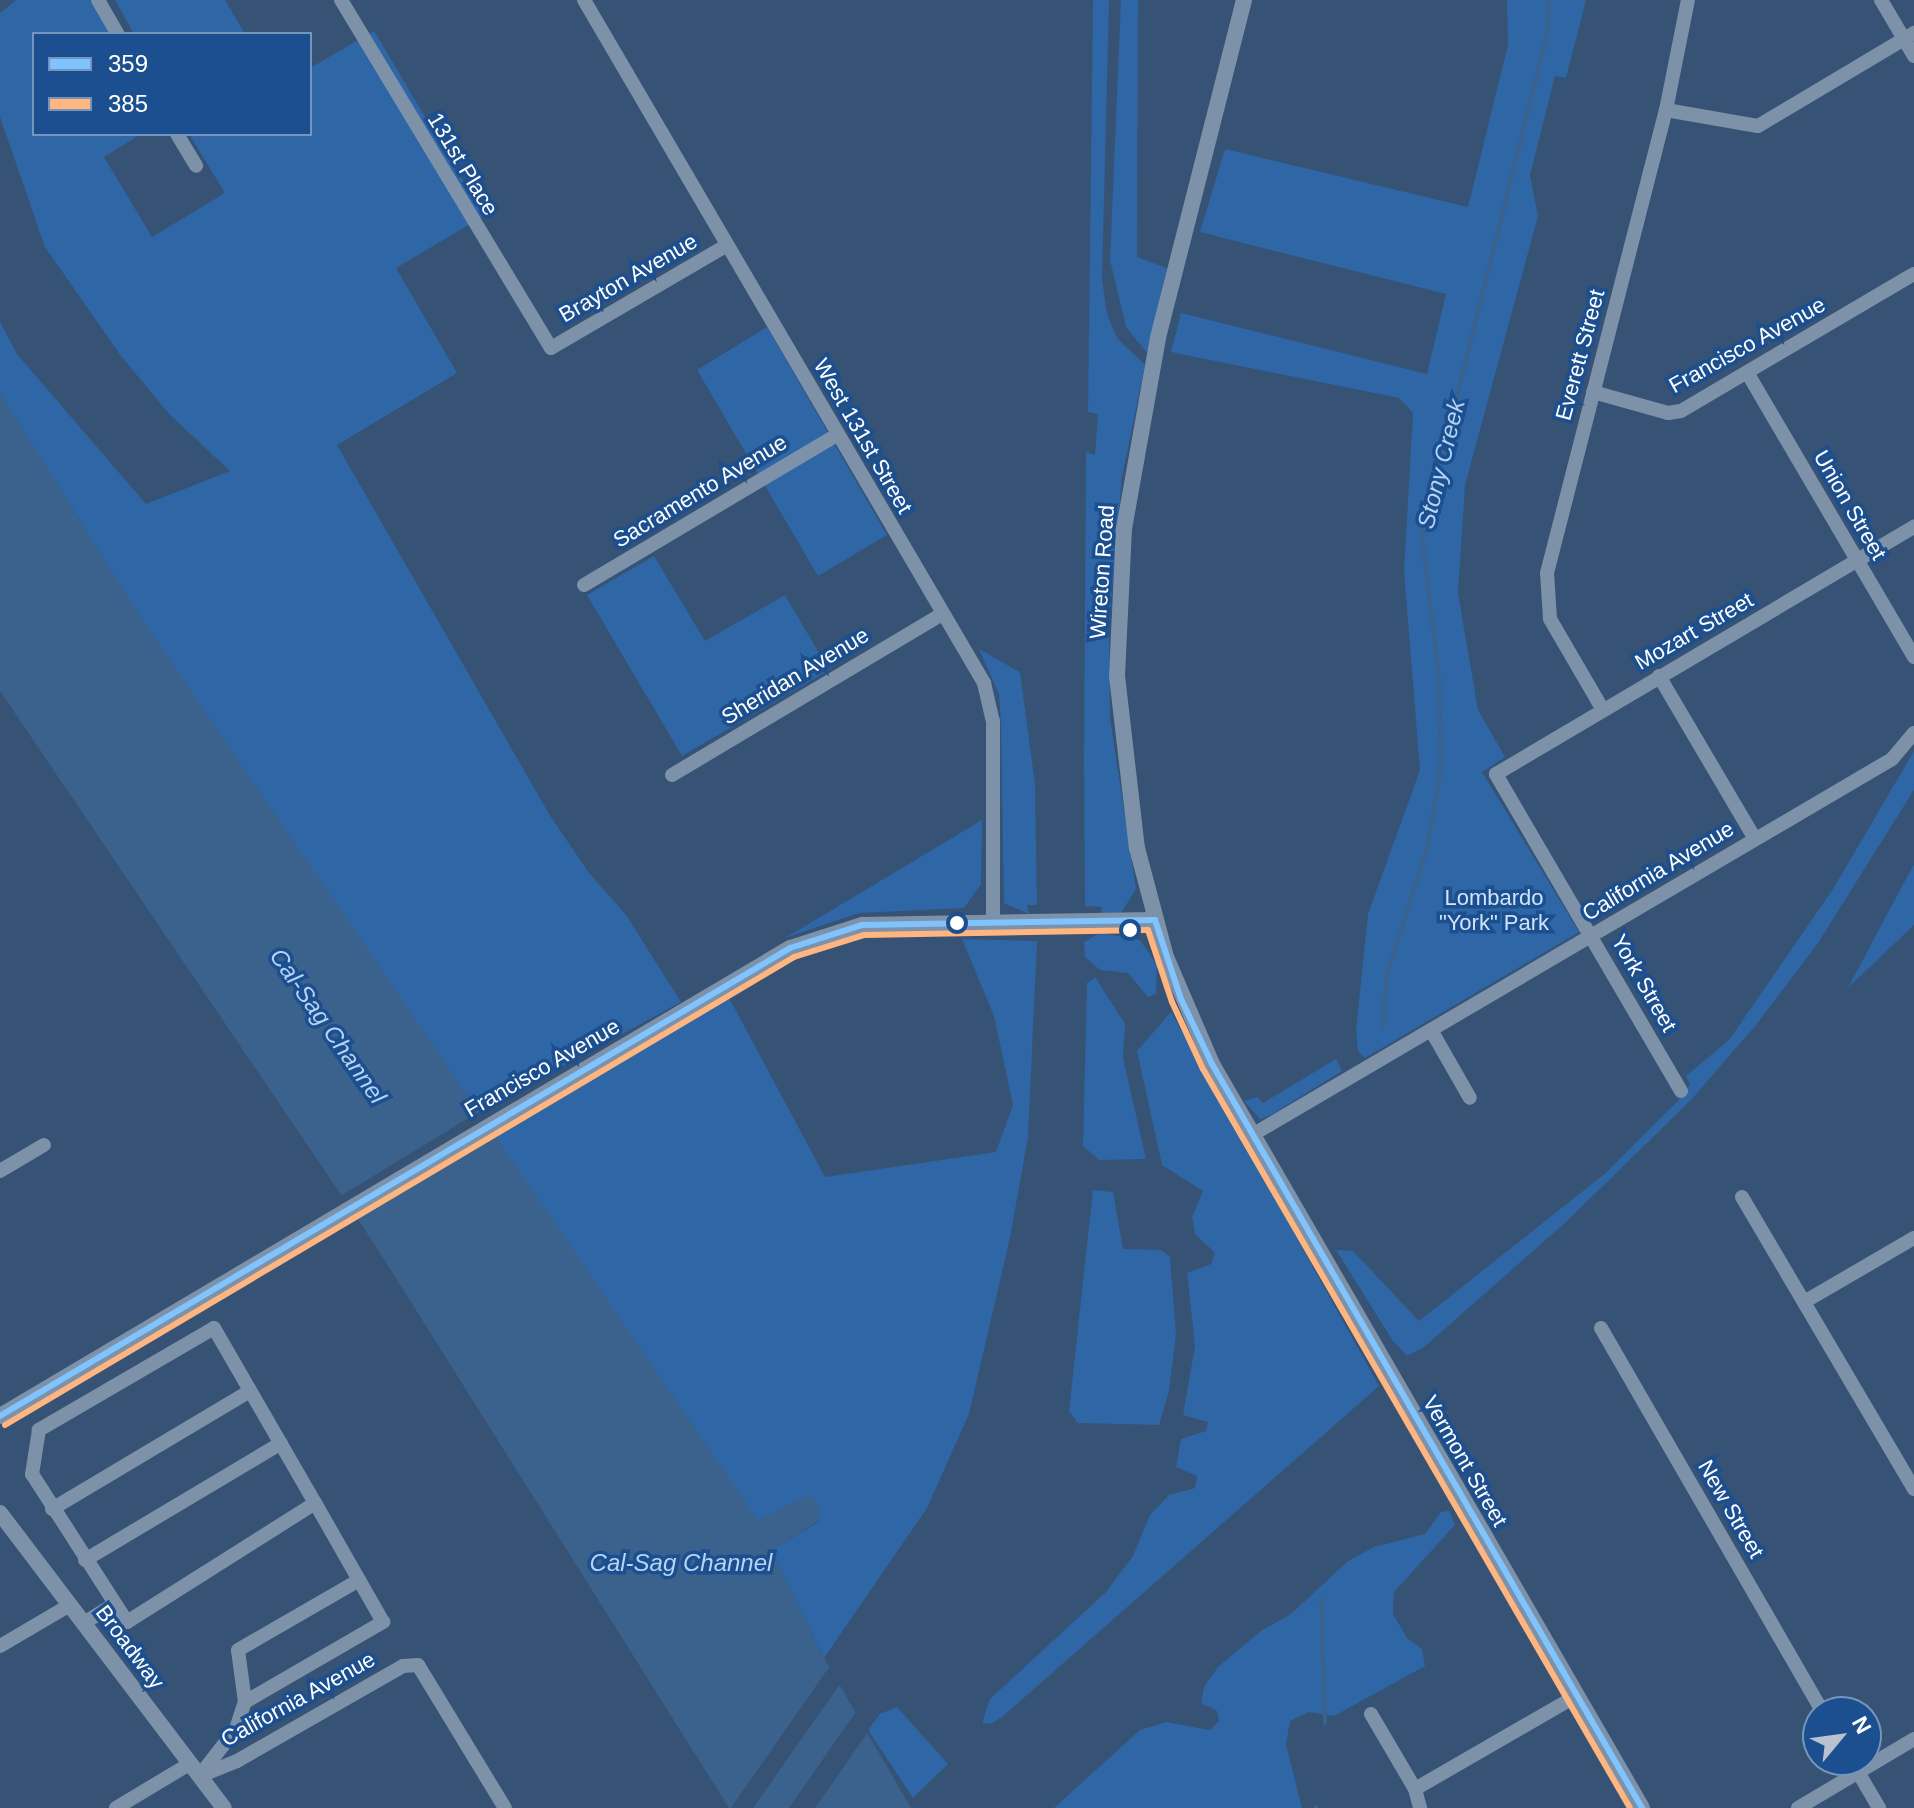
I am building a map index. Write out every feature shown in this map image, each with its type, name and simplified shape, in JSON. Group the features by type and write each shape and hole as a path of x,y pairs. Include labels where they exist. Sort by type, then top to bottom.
{"street":[{"path":"98,0 117,32"},
{"name":"131st Place","path":"341,0 551,348"},
{"name":"West 131st Street","path":"584,0 984,683 991,703 993,925"},
{"name":"Wireton Road","path":"1244,0 1158,338 1124,528 1117,676 1122,743 1137,848 1155,920 1196,1032 1252,1135"},
{"name":"Everett Street","path":"1603,710 1550,619 1544,591 1666,110 1688,0"},
{"path":"1881,0 1909,36 1914,56"},
{"path":"1666,110 1758,126 1909,36"},
{"path":"178,136 196,166"},
{"name":"Brayton Avenue","path":"551,348 727,245"},
{"name":"Francisco Avenue","path":"1593,392 1668,413 1681,411 1914,274"},
{"name":"Union Street","path":"1748,374 1914,657"},
{"name":"Sacramento Avenue","path":"584,585 837,435"},
{"name":"Mozart Street","path":"1496,774 1914,527"},
{"name":"Sheridan Avenue","path":"672,775 942,614"},
{"path":"1659,676 1755,839"},
{"name":"California Avenue","path":"1252,1135 1892,759 1914,733"},
{"name":"York Street","path":"1496,774 1681,1091"},
{"name":"Francisco Avenue","path":"0,1416 489,1124 790,948 829,931 862,925 1155,920"},
{"path":"1431,1030 1470,1098"},
{"name":"Vermont Street","path":"1252,1135 1642,1808"},
{"path":"0,1171 44,1145"},
{"path":"1742,1197 1914,1489"},
{"path":"1804,1302 1914,1238"},
{"path":"245,1702 383,1622 281,1443 214,1328 39,1430 32,1474 127,1622 315,1503"},
{"name":"New Street","path":"1601,1328 1814,1696"},
{"path":"52,1509 250,1391"},
{"path":"85,1560 281,1443"},
{"name":"Broadway","path":"0,1513 224,1808"},
{"path":"195,1770 236,1729 245,1702 238,1650 359,1580"},
{"path":"84,1623 114,1604"},
{"path":"0,1646 70,1605"},
{"name":"California Avenue","path":"116,1808 195,1770 237,1761 403,1666 418,1665 505,1808"},
{"path":"1415,1789 1576,1696"},
{"path":"1371,1714 1415,1789 1420,1808"},
{"path":"1882,1753 1914,1739"},
{"path":"1798,1808 1841,1776"},
{"path":"1860,1776 1879,1808"}],"green space":[{"path":"16,0 91,0 109,32 32,32 32,136 138,136 104,157 152,237 225,193 190,136 312,136 312,67 374,31 484,216 396,268 457,373 337,445 549,814 589,873 626,915 681,1002 477,1113 133,606 0,393 0,322 17,354 146,504 230,471 170,415 121,356 45,247 0,117 0,13"},
{"path":"115,0 225,0 244,32 133,32"},
{"path":"1093,0 1109,0 1102,279 1107,314 1117,338 1145,365 1122,477 1109,624 1110,718 1136,889 1121,913 1101,915 1102,907 1085,906 1086,452 1095,455 1098,414 1088,412"},
{"path":"1121,0 1138,0 1137,257 1167,268 1147,353 1126,327 1110,260"},
{"name":"Lombardo \"York\" Park","path":"1507,0 1586,0 1566,78 1555,76 1530,175 1538,216 1465,485 1458,593 1478,710 1505,757 1482,772 1579,932 1365,1058 1358,1051 1356,1030 1368,914 1420,770 1404,572 1413,413 1399,398 1171,352 1181,313 1427,374 1446,294 1200,232 1225,149 1468,207 1508,45"},
{"path":"767,327 887,535 818,576 697,370"},
{"path":"654,556 705,641 785,595 829,670 682,756 587,595"},
{"path":"979,649 1020,672 1035,784 1037,905 1027,905 1029,914 1004,903 999,694"},
{"path":"1914,751 1914,790 1818,943 1756,1025 1690,1101 1566,1222 1423,1348 1407,1356 1393,1341 1336,1250 1353,1251 1419,1321 1607,1172 1677,1102 1690,1085 1686,1076 1729,1040 1833,889"},
{"path":"982,820 981,884 964,908 859,913 785,938"},
{"path":"1914,864 1914,925 1848,988 1886,916"},
{"path":"1100,933 1140,940 1157,965 1156,994 1148,997 1128,973 1100,970 1085,957 1084,942"},
{"path":"962,939 1037,941 1028,1137 1010,1238 969,1414 927,1508 824,1658 771,1550 820,1521 809,1496 758,1521 492,1138 727,994 825,1177 996,1152 1013,1105 994,1016"},
{"path":"1095,977 1125,1024 1123,1058 1146,1159 1099,1160 1083,1146 1087,983"},
{"path":"1171,1012 1379,1386 1002,1717 990,1724 982,1723 990,1699 1106,1592 1133,1556 1150,1515 1169,1495 1195,1488 1197,1476 1176,1467 1181,1439 1206,1431 1208,1422 1183,1415 1195,1346 1187,1273 1211,1264 1215,1253 1195,1234 1192,1217 1203,1191 1162,1165 1137,1051"},
{"path":"1336,1059 1342,1071 1269,1116 1260,1119 1244,1101 1257,1097 1263,1103"},
{"path":"1093,1190 1113,1192 1123,1249 1161,1250 1170,1257 1176,1335 1169,1391 1159,1425 1078,1423 1069,1411"},
{"path":"1449,1511 1455,1525 1394,1592 1393,1614 1407,1638 1422,1649 1425,1666 1334,1716 1309,1712 1290,1721 1286,1744 1302,1808 1054,1808 1140,1730 1166,1722 1210,1730 1219,1721 1217,1711 1201,1703 1204,1687 1218,1667 1261,1631 1291,1614 1348,1561 1374,1547 1425,1534 1441,1512"},
{"path":"897,1707 948,1764 913,1798 868,1730 880,1714"}],"water":[{"name":"Cal-Sag Channel","path":"0,393 133,606 758,1520 809,1495 818,1505 820,1520 771,1550 824,1658 911,1808 729,1808 375,1245 0,691"}],"pier":[{"path":"480,1111 496,1136 354,1221 339,1197"},
{"path":"832,1663 842,1681 753,1808 731,1808"},
{"path":"858,1709 870,1729 815,1808 789,1808"}],"waterway":[{"name":"Stony Creek","path":"1383,1027 1387,974 1427,848 1441,768 1439,679 1422,537 1547,34 1549,0"},
{"name":"Stony Creek","path":"1321,1598 1325,1723"}],"transit line":[{"name":"359","path":"1155,920 1181,999 1212,1064 1642,1808"},
{"name":"359","path":"0,1416 790,948 862,925 1155,920"},
{"name":"385","path":"5,1425 794,957 864,935 1148,930 1172,1002 1203,1069 1630,1808"}]}
